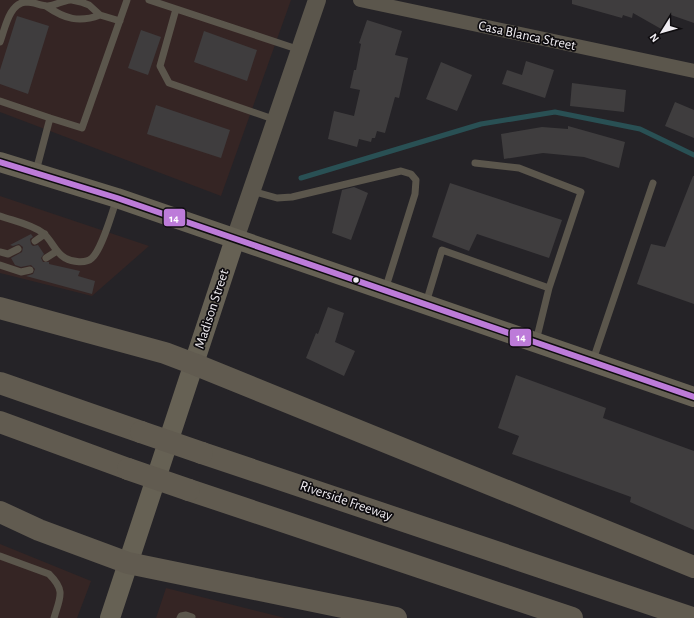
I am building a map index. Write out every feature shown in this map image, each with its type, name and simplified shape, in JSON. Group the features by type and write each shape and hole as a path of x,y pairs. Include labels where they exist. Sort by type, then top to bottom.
{"highway":[{"path":"0,308 165,353 694,567"},
{"name":"Riverside Freeway","path":"0,383 202,453 692,618"},
{"path":"0,422 189,490 572,618"},
{"path":"0,512 39,530 128,563 396,618"}],"main road":[{"path":"0,162 117,198 694,397"},
{"name":"Madison Street","path":"110,618 236,239"}],"street":[{"name":"Madison Street","path":"236,239 317,0"},
{"name":"Casa Blanca Street","path":"360,0 694,72"}],"lane":[{"path":"46,6 71,0 81,2 89,5 100,15 120,21"},
{"path":"0,101 82,128 127,0"},
{"path":"149,0 300,50"},
{"path":"0,42 11,12 18,5 26,2 46,6 63,15 80,20 89,19 100,15"},
{"path":"176,9 160,66 169,83 276,120"},
{"path":"35,173 50,118"},
{"path":"476,163 519,168 581,192 550,288 535,343"},
{"path":"252,191 278,198 292,197 401,171 411,174 416,180 415,194 385,290"},
{"path":"592,362 653,183"},
{"path":"0,216 34,227 45,234 57,251 66,258 80,262 87,261 92,258 98,248 117,198"},
{"path":"36,241 45,234"},
{"path":"0,252 8,254 18,249"},
{"path":"426,305 442,250 550,288"},
{"path":"46,258 57,251"},
{"path":"0,265 21,272 30,270"},
{"path":"0,556 49,574 55,580 59,586 61,596 54,618"},
{"path":"180,618 181,616 186,615 192,616"}],"shaded area":[{"path":"0,0 291,0 221,196 0,112"},
{"path":"0,196 149,246 92,296 0,273"},
{"path":"0,544 91,581 77,618 0,618"},
{"path":"166,588 285,618 156,618"}],"building":[{"path":"572,0 694,0 694,23 671,15 663,30 633,13 632,18 623,15 622,18 572,4"},
{"path":"17,16 49,26 28,94 0,84 0,70"},
{"path":"367,20 402,31 395,55 408,58 399,98 395,97 385,133 377,131 375,138 372,138 371,142 359,139 357,147 328,139 334,111 354,116 360,90 350,88 354,70 356,70 361,44 359,43"},
{"path":"141,30 161,37 148,75 128,68"},
{"path":"204,31 257,50 247,81 194,62"},
{"path":"526,61 554,70 545,98 502,84 507,70 522,75"},
{"path":"441,62 472,75 457,111 426,99"},
{"path":"572,83 626,90 624,112 570,106"},
{"path":"675,102 694,110 694,138 665,126"},
{"path":"156,105 230,130 221,158 147,134"},
{"path":"568,126 625,142 619,168 584,157 543,153 504,159 501,134 542,127 568,129"},
{"path":"693,176 694,304 637,284 651,244 665,247"},
{"path":"450,183 562,220 549,258 477,234 469,251 432,237"},
{"path":"354,187 368,193 351,240 332,233 342,190"},
{"path":"31,234 33,237 30,239 31,244 33,246 38,245 44,254 41,258 43,262 49,262 49,264 80,271 78,276 95,281 92,294 26,276 33,274 35,269 31,265 21,267 15,265 11,258 22,252 23,247 19,244 13,246 10,245"},
{"path":"328,307 344,313 335,342 355,351 344,376 306,358 316,333 318,334"},
{"path":"516,375 606,408 603,418 694,451 694,530 630,502 631,497 512,454 519,436 498,428"}],"waterway":[{"path":"301,178 481,124 555,112 640,129 694,155"}],"transit line":[{"name":"14","path":"0,162 117,198 694,397"}]}
